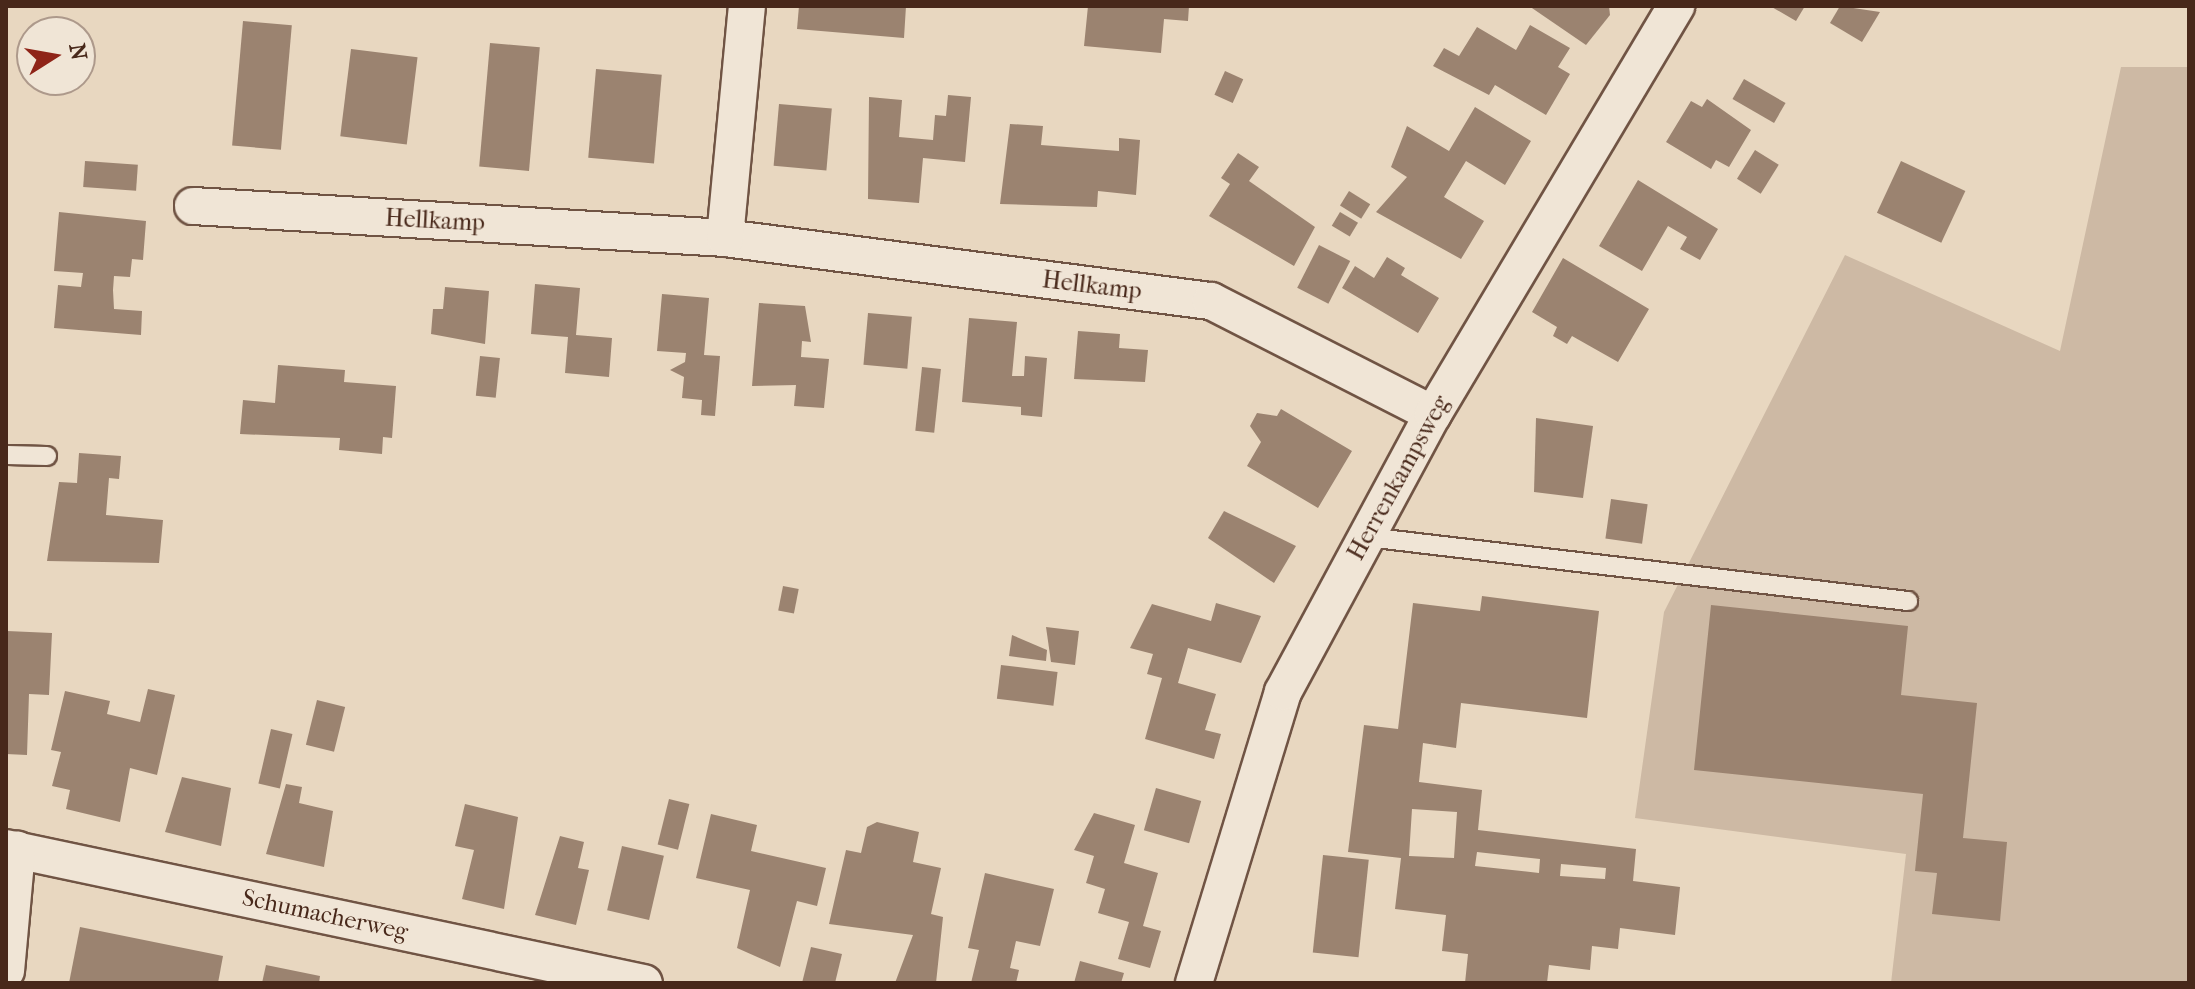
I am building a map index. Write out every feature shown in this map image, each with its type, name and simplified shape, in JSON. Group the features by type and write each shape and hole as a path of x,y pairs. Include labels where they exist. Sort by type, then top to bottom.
{"street":[{"path":"725,238 747,6"},
{"name":"Herrenkampsweg","path":"1194,983 1283,692 1433,414 1676,6"},
{"name":"Hellkamp","path":"193,206 725,238 1211,301 1433,414"},
{"path":"6,971 11,848"},
{"name":"Schumacherweg","path":"11,848 644,983"}],"lane":[{"path":"6,455 47,456"},
{"path":"1367,537 1908,601"}],"shaded area":[{"path":"2121,67 2189,67 2189,983 1891,983 1906,854 1635,818 1664,612 1845,255 2060,351"}],"building":[{"path":"799,6 906,6 904,38 797,29"},
{"path":"1088,6 1189,6 1188,21 1164,19 1161,53 1084,46"},
{"path":"1529,6 1609,6 1610,15 1586,45"},
{"path":"1770,6 1805,6 1796,21"},
{"path":"1840,6 1880,12 1862,42 1830,23"},
{"path":"243,21 292,25 281,150 232,146"},
{"path":"1530,25 1570,48 1558,67 1570,74 1546,115 1495,85 1489,95 1433,66 1444,48 1459,56 1477,27 1516,50"},
{"path":"490,43 540,47 529,171 479,167"},
{"path":"351,49 418,57 407,145 340,136"},
{"path":"596,69 662,75 654,163 588,158"},
{"path":"1225,71 1243,79 1233,103 1214,95"},
{"path":"1744,79 1786,103 1774,123 1732,99"},
{"path":"948,95 971,97 965,162 923,158 919,203 868,199 869,97 902,100 899,137 933,140 935,115 946,116"},
{"path":"1707,99 1751,130 1729,167 1716,160 1711,169 1666,142 1691,101 1702,107"},
{"path":"779,104 832,109 826,170 774,166"},
{"path":"1475,107 1531,141 1505,185 1466,161 1444,197 1484,221 1461,259 1376,212 1407,177 1391,167 1407,126 1449,151"},
{"path":"1010,124 1043,126 1041,145 1119,151 1119,138 1140,140 1136,195 1098,191 1097,207 1000,204"},
{"path":"1755,150 1779,165 1761,194 1737,179"},
{"path":"1238,153 1259,167 1249,181 1315,227 1294,266 1209,216 1230,184 1221,178"},
{"path":"85,161 138,165 136,191 83,187"},
{"path":"1901,161 1965,191 1941,243 1877,213"},
{"path":"1638,180 1718,229 1700,260 1680,249 1687,237 1668,226 1642,271 1599,246"},
{"path":"1349,191 1370,204 1361,219 1340,205"},
{"path":"59,212 146,221 143,260 132,259 130,277 114,276 113,290 114,309 142,311 141,335 54,328 58,285 81,287 83,273 54,271"},
{"path":"1340,212 1358,223 1350,237 1332,226"},
{"path":"1319,245 1350,261 1328,304 1297,288"},
{"path":"1387,257 1405,268 1401,275 1439,298 1418,333 1342,288 1355,266 1374,278"},
{"path":"1563,258 1649,309 1618,362 1572,336 1567,344 1553,336 1557,327 1532,312"},
{"path":"535,284 580,288 576,335 612,338 609,377 565,373 568,337 531,334"},
{"path":"445,287 489,291 485,344 431,334 433,309 443,309"},
{"path":"662,294 709,298 704,355 720,356 715,416 701,415 702,400 682,398 684,377 670,370 685,362 686,353 657,351"},
{"path":"759,303 805,306 811,342 802,341 801,357 829,359 824,408 794,406 796,385 752,386"},
{"path":"868,313 912,317 907,369 863,365"},
{"path":"969,318 1017,322 1012,376 1024,376 1025,356 1047,358 1042,417 1021,415 1021,407 962,402"},
{"path":"1078,331 1120,334 1119,348 1148,350 1145,382 1074,379"},
{"path":"480,356 500,358 496,398 476,396"},
{"path":"278,365 345,370 344,382 396,386 392,438 383,437 382,454 339,450 340,438 240,434 243,400 275,403"},
{"path":"922,367 941,369 934,433 915,431"},
{"path":"1281,409 1352,451 1318,508 1247,466 1261,442 1250,426 1257,413 1277,416"},
{"path":"1536,418 1593,426 1583,498 1534,492"},
{"path":"79,453 121,456 119,479 109,478 106,515 163,520 159,563 47,561 59,482 77,483"},
{"path":"1611,499 1648,504 1642,544 1605,539"},
{"path":"1224,511 1296,546 1274,583 1208,538"},
{"path":"783,586 799,589 794,614 778,611"},
{"path":"1482,596 1599,611 1587,718 1461,703 1456,748 1423,743 1419,782 1482,790 1478,830 1636,849 1633,881 1680,887 1675,935 1620,928 1618,949 1592,946 1590,970 1549,965 1547,983 1465,983 1468,954 1442,951 1446,915 1395,909 1401,858 1348,852 1364,725 1398,729 1413,603 1480,611","holes":["1412,809 1457,812 1454,858 1409,856","1477,852 1540,859 1539,873 1475,866","1561,864 1606,868 1605,879 1560,876"]},
{"path":"1216,603 1261,616 1241,663 1188,648 1178,683 1216,694 1205,730 1221,734 1214,759 1145,739 1162,678 1147,674 1153,654 1130,648 1152,604 1211,621"},
{"path":"1711,605 1908,626 1901,695 1977,703 1963,838 2007,842 2000,921 1932,914 1937,873 1915,871 1923,794 1694,770"},
{"path":"1046,627 1079,631 1075,665 1051,662"},
{"path":"7,631 52,633 49,695 29,694 27,755 6,754"},
{"path":"1012,635 1047,650 1046,661 1009,656"},
{"path":"1001,665 1058,672 1053,706 997,699"},
{"path":"148,689 175,695 157,775 130,768 120,822 66,809 70,790 52,786 61,752 51,750 65,691 110,701 107,714 140,722"},
{"path":"317,700 345,707 334,752 306,745"},
{"path":"271,729 292,734 280,789 258,784"},
{"path":"182,777 231,788 221,846 165,832"},
{"path":"286,784 302,787 299,803 333,811 324,867 266,854"},
{"path":"1156,788 1201,801 1189,843 1144,830"},
{"path":"669,799 689,804 678,850 658,845"},
{"path":"465,804 518,817 504,909 462,899 474,850 455,846"},
{"path":"1094,813 1135,825 1124,863 1158,873 1143,926 1161,931 1150,968 1118,959 1129,922 1098,913 1105,889 1086,883 1094,856 1074,850"},
{"path":"711,814 757,825 751,851 826,868 817,906 797,901 780,967 737,948 750,890 696,878"},
{"path":"877,822 919,832 913,862 941,868 931,914 943,917 936,983 895,983 913,935 829,924 846,850 861,853 867,827"},
{"path":"560,836 584,842 578,868 589,870 576,925 535,915"},
{"path":"622,846 664,856 649,920 607,910"},
{"path":"1323,855 1369,860 1359,957 1313,952"},
{"path":"985,873 1054,889 1040,946 1016,941 1010,968 1019,970 1016,983 971,983 979,950 968,948"},
{"path":"80,927 223,956 218,983 69,983"},
{"path":"811,947 842,954 835,983 802,983"},
{"path":"1080,961 1124,973 1121,983 1074,983"},
{"path":"266,965 320,976 319,983 262,983"}]}
